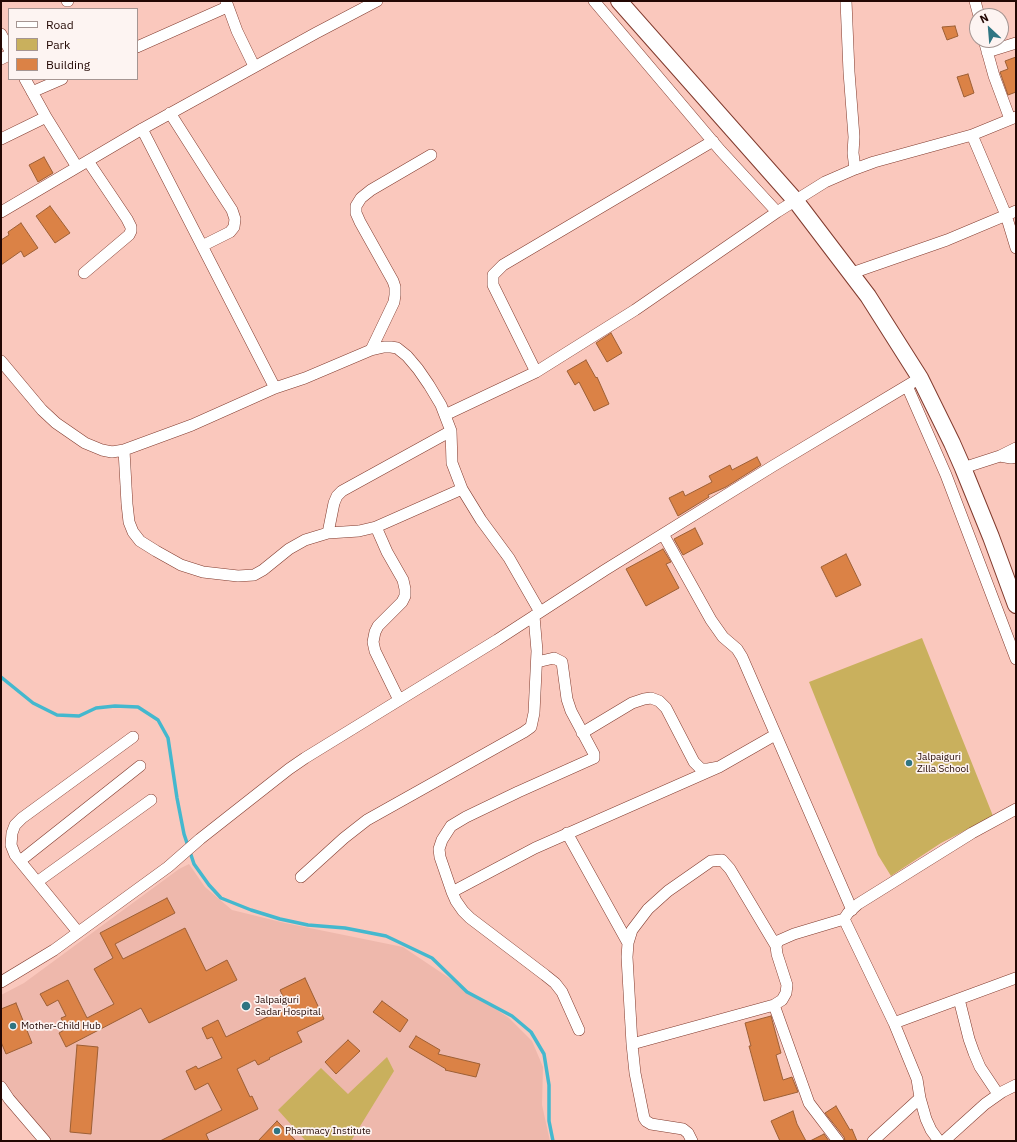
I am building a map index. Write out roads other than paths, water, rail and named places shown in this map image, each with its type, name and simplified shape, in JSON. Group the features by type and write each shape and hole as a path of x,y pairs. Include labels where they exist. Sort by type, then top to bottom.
{"street":[{"path":"1,212 170,113 254,66 377,1"},
{"path":"594,1 712,141 777,212"},
{"path":"619,1 796,200 868,296 914,382 963,468 991,537 1016,605"},
{"path":"846,1 855,169"},
{"path":"138,47 226,4 254,66"},
{"path":"1,34 8,47"},
{"path":"988,52 1016,43"},
{"path":"445,415 536,372 635,310 777,212 825,182 855,169 906,152 972,135 1013,118 994,76 987,48"},
{"path":"26,80 46,117 77,167"},
{"path":"32,92 60,80"},
{"path":"170,113 232,210 235,219 234,227 230,232 202,246"},
{"path":"1,140 46,117"},
{"path":"142,129 275,388"},
{"path":"972,135 1011,213 1016,248"},
{"path":"536,372 493,285 493,275 503,265 712,141"},
{"path":"372,350 394,302 395,287 360,222 356,213 356,206 361,198 371,190 431,155"},
{"path":"84,273 129,235 131,231 131,226 88,161"},
{"path":"852,273 947,240 1011,213"},
{"path":"1,361 42,410 56,423 85,443 102,450 112,452 124,450 192,425 275,388 305,378 372,350 384,347 397,348 407,356 430,385 451,431 452,463 462,489 481,520 509,558 537,614 534,713 531,727 367,820 344,838 301,877"},
{"path":"1,982 54,950 168,867 200,839 289,769 663,534 914,382"},
{"path":"914,382 946,475 1016,659"},
{"path":"328,532 334,503 337,496 342,491 451,431"},
{"path":"963,468 1000,456 1016,448"},
{"path":"124,450 127,504 129,522 133,532 140,540 156,551 186,567 203,572 238,576 254,575 263,570 289,549 305,540 328,532 359,531 376,527 462,489"},
{"path":"1000,456 1011,458 1016,457"},
{"path":"376,527 387,552 403,580 405,589 405,596 402,602 378,626 373,642 375,651 399,700"},
{"path":"663,534 711,620 723,637 737,649 742,658 852,910"},
{"path":"536,662 554,658 562,662 568,704 594,754 594,758 518,792 466,817 451,826 439,848 440,857 456,901 470,918 555,983 562,992 579,1030"},
{"path":"582,733 632,703 650,698 659,701 666,708 697,766 701,769 708,769 719,766"},
{"path":"452,892 535,848 670,789 719,766 776,735"},
{"path":"78,932 14,854 11,845 12,833 15,825 22,818 133,737"},
{"path":"20,861 140,766"},
{"path":"37,882 151,800"},
{"path":"776,946 778,941 794,934 844,919 852,910 972,833 1016,809"},
{"path":"567,833 628,943"},
{"path":"632,1044 774,1005 782,1000 786,993 787,985 777,954 776,946 730,869 722,860 711,861 668,891 639,919 632,930 628,943 627,957 632,1044 634,1074 644,1118 651,1124 683,1129 688,1133 692,1141"},
{"path":"844,919 894,1023 917,1078 920,1098 926,1119 931,1130 939,1141"},
{"path":"894,1023 1016,978"},
{"path":"959,999 974,1053 980,1067 998,1094"},
{"path":"774,1005 809,1102 838,1141"},
{"path":"944,1141 985,1104 998,1094 1016,1085"},
{"path":"1,1087 9,1099 45,1141"},
{"path":"873,1141 920,1098"}],"waterway":[{"path":"1,677 33,703 57,715 79,716 96,708 115,706 138,707 158,720 168,738 184,834 194,864 209,885 221,898 251,910 280,919 308,925 345,928 386,936 432,958 467,992 512,1016 531,1032 544,1054 549,1085 549,1121 553,1141"}],"place":[{"name":"Jalpaiguri Zilla School","path":"909,763"},
{"name":"Jalpaiguri Sadar Hospital","path":"246,1006"},
{"name":"Mother-Child Hub","path":"13,1026"},
{"name":"Pharmacy Institute","path":"277,1131"}]}
